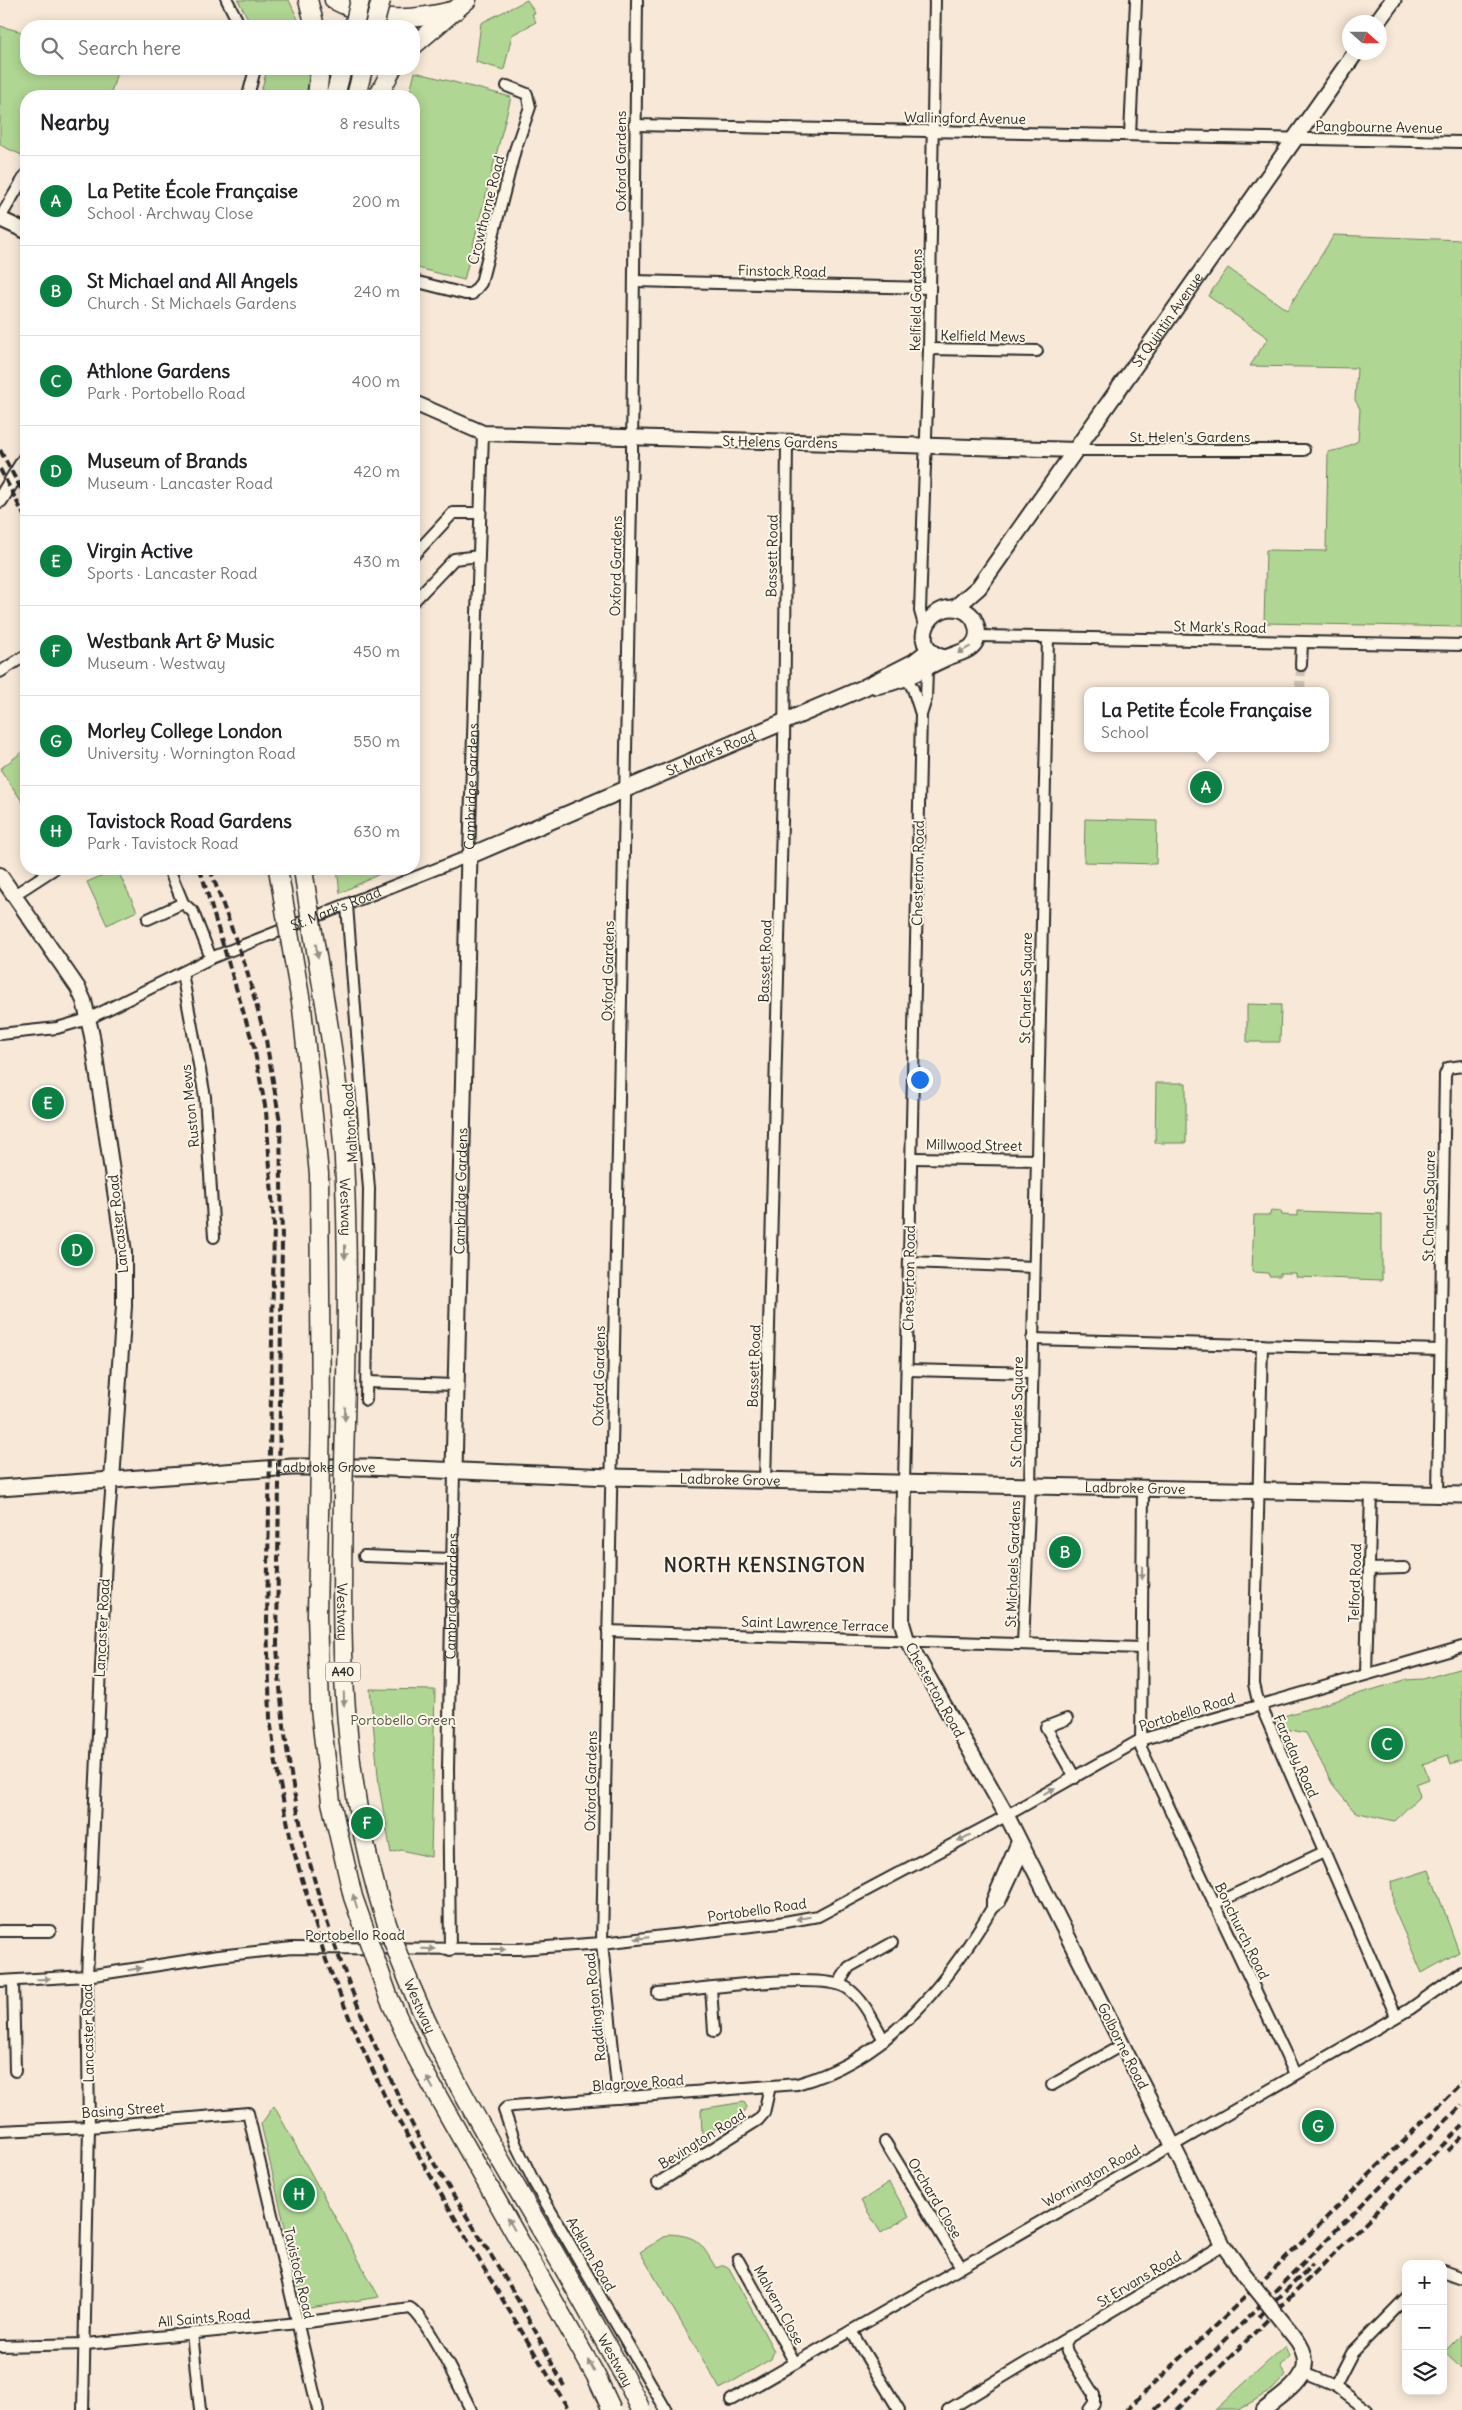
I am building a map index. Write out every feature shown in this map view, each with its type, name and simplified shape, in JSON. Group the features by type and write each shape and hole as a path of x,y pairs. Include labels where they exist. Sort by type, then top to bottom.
{"highway":[{"path":"308,0 313,20"},
{"path":"334,0 368,15 386,19 413,19 461,5"},
{"path":"355,20 360,0"},
{"path":"376,20 381,0"},
{"path":"420,40 461,5"},
{"path":"318,90 319,75"},
{"path":"337,90 340,75"},
{"path":"358,90 361,75"},
{"path":"381,90 389,75"},
{"name":"Westway","path":"279,875 302,1008 319,1174 321,1414 317,1614 320,1709 331,1802 353,1896 369,1946 400,2023 446,2111 596,2376 612,2410"},
{"name":"Westway","path":"305,875 330,1025 345,1179 345,1415 341,1616 344,1708 355,1799 376,1889 392,1940 412,1988 466,2100 560,2259 642,2410"}],"main road":[{"path":"1382,15 1393,0"},
{"name":"St Quintin Avenue","path":"939,612 955,608 979,587 1350,60"},
{"name":"St Quintin Avenue","path":"977,636 977,628 972,616 979,587"},
{"path":"955,608 972,616"},
{"path":"939,612 928,622 925,629 925,644 928,651 938,657 946,658 970,647 977,636"},
{"name":"St. Mark's Road","path":"469,856 864,688 914,662 928,651"},
{"name":"St. Mark's Road","path":"864,688 907,679 946,658"},
{"name":"Cambridge Gardens","path":"454,1470 469,856"},
{"name":"Ladbroke Grove","path":"0,1488 292,1467 454,1470 765,1481 1144,1487 1462,1495"}],"street":[{"path":"227,0 237,20"},
{"name":"Oxford Gardens","path":"602,1943 632,438 634,125 637,0"},
{"name":"Kelfield Gardens","path":"925,629 920,618 922,600 924,446 929,349 935,0"},
{"path":"1130,136 1136,0"},
{"path":"250,90 253,75"},
{"name":"Crowthorne Road","path":"420,283 465,294 472,294 481,283 515,150 530,107 527,94 507,86"},
{"name":"Wallingford Avenue","path":"634,125 1295,139"},
{"name":"Pangbourne Avenue","path":"1295,139 1462,142"},
{"path":"20,184 0,219 20,228"},
{"name":"Finstock Road","path":"634,281 930,288"},
{"name":"Kelfield Mews","path":"929,349 1036,351"},
{"path":"420,406 483,433"},
{"name":"St Helens Gardens","path":"483,433 1077,450"},
{"name":"Cambridge Gardens","path":"469,856 483,433"},
{"name":"Bassett Road","path":"765,1481 785,723 787,442"},
{"name":"St. Helen's Gardens","path":"1077,450 1304,450"},
{"path":"0,500 20,468"},
{"path":"420,549 453,513 480,513"},
{"path":"420,595 454,559 479,556"},
{"path":"922,600 939,612"},
{"name":"St Mark's Road","path":"977,636 1462,645"},
{"name":"St Charles Square","path":"1030,1486 1048,638"},
{"path":"1301,665 1302,642"},
{"path":"0,672 20,659"},
{"name":"Chesterton Road","path":"927,669 926,700 921,715 902,1623 907,1640 1006,1814"},
{"name":"Chesterton Road","path":"907,679 913,689 921,715"},
{"name":"St. Mark's Road","path":"0,1034 57,1028 88,1018 211,958 469,856"},
{"name":"Lancaster Road","path":"0,875 78,988 88,1018 124,1252 124,1306 104,1597 87,1976 89,2127 86,2344 83,2410"},
{"path":"14,895 45,875"},
{"path":"171,875 183,903 193,912 211,958"},
{"path":"148,919 183,903"},
{"name":"Malton Road","path":"348,905 369,1189 366,1400"},
{"name":"Ruston Mews","path":"182,973 205,1097 214,1237"},
{"name":"St Charles Square","path":"1438,1494 1445,1075 1448,1068 1458,1066"},
{"name":"Millwood Street","path":"912,1158 1036,1160"},
{"path":"910,1262 1034,1267"},
{"name":"St Charles Square","path":"1032,1338 1440,1350"},
{"path":"1260,1490 1262,1345"},
{"path":"907,1370 1032,1373"},
{"path":"367,1382 455,1385"},
{"name":"Cambridge Gardens","path":"450,1950 448,1770 454,1470"},
{"name":"St Michaels Gardens","path":"1023,1644 1030,1486"},
{"path":"1140,1740 1144,1487"},
{"name":"Faraday Road","path":"1260,1490 1254,1684 1259,1705 1396,2016"},
{"name":"Telford Road","path":"1366,1674 1371,1492"},
{"path":"364,1556 452,1559"},
{"path":"1369,1569 1404,1568"},
{"name":"Saint Lawrence Terrace","path":"608,1631 1141,1648"},
{"name":"Portobello Road","path":"0,1981 87,1976 218,1956 292,1948 518,1949 602,1943 818,1916 1075,1778 1140,1740 1462,1647"},
{"path":"1067,1719 1046,1727 1075,1778"},
{"name":"Bonchurch Road","path":"1140,1740 1141,1748 1164,1799 1295,2074"},
{"name":"Golborne Road","path":"1006,1814 1223,2244 1244,2274 1303,2346 1305,2356 1303,2373"},
{"path":"770,2086 809,2081 862,2055 914,2016 944,1982 992,1908 992,1900 1021,1844"},
{"path":"1214,1904 1324,1852"},
{"path":"0,1931 50,1931"},
{"name":"Raddington Road","path":"602,1943 618,2098"},
{"path":"839,1983 849,1967 892,1944"},
{"name":"Wornington Road","path":"731,2400 1410,2009 1462,1972"},
{"path":"658,1993 797,1980 828,1980 839,1983 858,1998 884,2040"},
{"path":"13,1981 15,2071"},
{"path":"711,1988 714,2032"},
{"path":"1052,2085 1122,2044"},
{"name":"Blagrove Road","path":"507,2107 770,2086"},
{"name":"Bevington Road","path":"658,2183 758,2120 764,2113 770,2086"},
{"name":"Acklam Road","path":"507,2107 504,2110 516,2145 535,2184 666,2410"},
{"name":"Basing Street","path":"0,2131 89,2127 248,2113"},
{"name":"Tavistock Road","path":"248,2113 318,2410"},
{"name":"Orchard Close","path":"885,2142 961,2267"},
{"name":"St Ervans Road","path":"948,2410 1067,2341 1223,2244"},
{"name":"Malvern Close","path":"738,2260 795,2363"},
{"path":"1447,2272 1462,2278"},
{"path":"1334,2386 1352,2353 1402,2302"},
{"name":"All Saints Road","path":"0,2346 86,2344 297,2323 410,2308 418,2314 471,2410"},
{"path":"851,2331 899,2410"},
{"path":"192,2333 200,2410"},
{"path":"1067,2341 1067,2352 1094,2395 1094,2403 1089,2410"},
{"path":"1264,2410 1296,2385 1303,2373 1334,2386 1367,2410"}],"green space":[{"path":"238,0 289,0 298,20 249,20"},
{"path":"527,0 535,13 532,14 536,22 512,35 504,70 476,62 481,23"},
{"path":"0,26 20,31 20,75 116,75 112,90 20,90 20,154 0,145"},
{"path":"420,73 511,97 464,280 420,269 420,90 410,90 414,75 420,75"},
{"path":"265,75 309,75 307,90 262,90"},
{"path":"1334,235 1462,240 1462,627 1264,623 1266,550 1326,551 1328,452 1342,449 1358,441 1360,409 1355,400 1357,368 1250,366 1268,338 1208,296 1228,268 1287,310"},
{"path":"20,754 20,798 0,769"},
{"path":"1085,819 1157,821 1156,864 1084,862"},
{"path":"103,875 120,875 137,911 107,925 87,882"},
{"path":"338,875 378,875 340,893"},
{"path":"1247,1004 1281,1005 1280,1042 1247,1042"},
{"path":"1156,1083 1186,1083 1186,1143 1155,1143"},
{"path":"1271,1210 1281,1211 1282,1215 1298,1216 1298,1211 1382,1214 1382,1280 1296,1277 1296,1273 1280,1273 1280,1276 1269,1276 1268,1273 1252,1272 1254,1215 1270,1215"},
{"path":"1462,1668 1462,1760 1451,1764 1448,1755 1423,1764 1429,1779 1416,1784 1420,1796 1394,1821 1355,1812 1334,1787 1306,1733 1280,1728 1277,1718 1405,1680 1423,1679"},
{"name":"Portobello Green","path":"370,1689 435,1690 431,1857 401,1850 391,1853 379,1786"},
{"path":"1429,1870 1459,1952 1422,1973 1394,1909 1391,1882"},
{"path":"744,2102 747,2107 744,2112 702,2136 701,2109"},
{"path":"274,2106 379,2297 304,2309 261,2124"},
{"path":"889,2183 909,2216 881,2233 861,2201"},
{"path":"669,2234 694,2239 703,2247 716,2268 724,2265 729,2268 774,2351 771,2359 720,2389 640,2252"},
{"path":"1462,2334 1462,2369 1447,2355 1447,2349"},
{"path":"1285,2346 1289,2356 1280,2366 1286,2375 1272,2390 1238,2410 1215,2410"}],"tunnel":[{"path":"1300,687 1301,665"}],"railway":[{"path":"0,450 20,487"},
{"path":"0,469 20,507"},
{"path":"202,875 254,1047 266,1111 274,1225 267,1621 270,1718 276,1764 292,1845 326,1960 353,2027 385,2097 489,2277 569,2410"},
{"path":"212,875 246,968 266,1040 280,1122 282,1241 277,1644 281,1701 288,1755 297,1808 309,1860 341,1962 361,2013 407,2114 442,2177 515,2294 564,2386"},
{"path":"1126,2410 1280,2264 1462,2082"},
{"path":"1155,2410 1462,2105"},
{"path":"1177,2410 1462,2126"},
{"path":"1448,2151 1462,2137"},
{"path":"1259,2317 1313,2264"}],"place":[{"name":"La Petite École Française","path":"1206,787"},
{"name":"Virgin Active","path":"48,1103"},
{"name":"Museum of Brands","path":"77,1250"},
{"name":"St Michael and All Angels","path":"1065,1552"},
{"name":"Athlone Gardens","path":"1387,1744"},
{"name":"Westbank Art & Music","path":"367,1823"},
{"name":"Morley College London","path":"1318,2126"},
{"name":"Tavistock Road Gardens","path":"299,2194"}],"district":[{"name":"NORTH KENSINGTON","path":"765,1565"}]}
